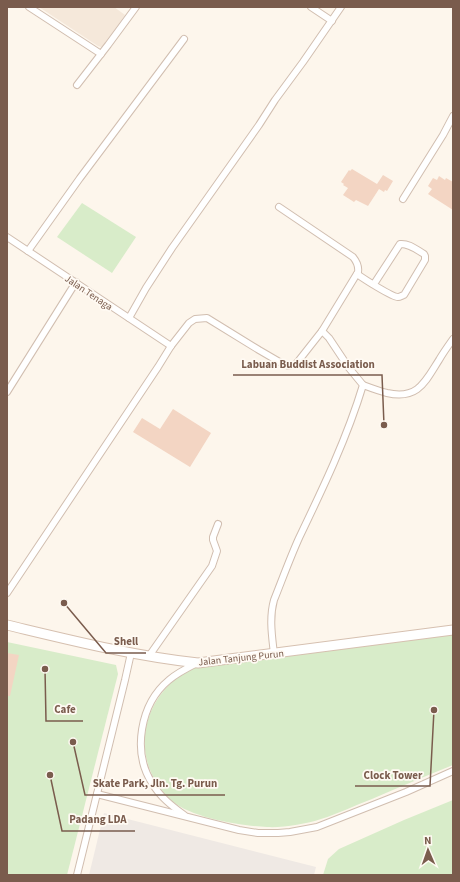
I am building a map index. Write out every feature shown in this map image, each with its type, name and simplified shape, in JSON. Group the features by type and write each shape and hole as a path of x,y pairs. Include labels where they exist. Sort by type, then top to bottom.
{"street":[{"path":"29,7 101,54"},
{"path":"77,85 136,7"},
{"path":"311,7 332,21"},
{"path":"129,318 146,288 172,248 341,7"},
{"path":"28,251 84,172 184,39"},
{"path":"403,199 443,135 453,116"},
{"path":"7,593 171,346 189,323 195,319 207,318 259,350 289,366 296,364 322,331 357,274 359,268 357,262 353,257 279,207"},
{"name":"Jalan Tenaga","path":"7,237 171,346"},
{"path":"357,274 394,296 399,297 404,295 425,260 424,254 407,244 400,244 374,284"},
{"path":"7,392 76,282"},
{"path":"322,331 329,338 348,368 363,385 387,393 400,395 408,394 422,386 453,339"},
{"path":"274,654 271,618 274,600 300,536 327,479 359,400 363,385"},
{"path":"150,656 212,566 217,551 213,537 218,524"},
{"name":"Jalan Tanjung Purun","path":"7,625 131,653 198,663 453,630"},
{"path":"77,875 131,653"},
{"path":"187,818 170,804 151,782 145,769 141,750 141,736 144,718 153,698 168,681 184,670 198,663"},
{"path":"97,794 187,818 248,832 290,832 317,827 406,792 453,771"}],"shaded area":[{"path":"39,7 114,7 125,15 104,46 101,47"},
{"path":"104,813 316,867 314,875 89,875"}],"green space":[{"path":"82,203 136,237 112,273 57,237"},
{"path":"453,635 453,765 327,817 301,824 273,827 231,823 192,812 172,801 160,788 152,774 147,759 145,743 146,728 150,713 158,698 172,682 183,674 199,666"},
{"path":"7,642 116,665 118,674 67,875 7,875"},
{"path":"453,800 453,875 323,875 328,859 339,849"}],"building":[{"path":"352,169 377,184 383,175 393,181 387,191 385,190 384,192 379,189 368,206 356,200 354,202 343,195 348,188 341,182 349,170 350,171"},
{"path":"439,176 445,180 446,178 453,182 453,210 428,194 432,189 428,186 433,178 437,180"},
{"path":"173,409 211,433 190,467 133,432 142,418 160,429"},
{"path":"7,653 19,655 10,696 7,696"}],"place":[{"name":"Labuan Buddist Association","path":"384,425"},
{"name":"Shell","path":"64,603"},
{"name":"Cafe","path":"45,669"},
{"name":"Clock Tower","path":"434,710"},
{"name":"Skate Park, Jln. Tg. Purun","path":"73,742"},
{"name":"Padang LDA","path":"50,775"}]}
